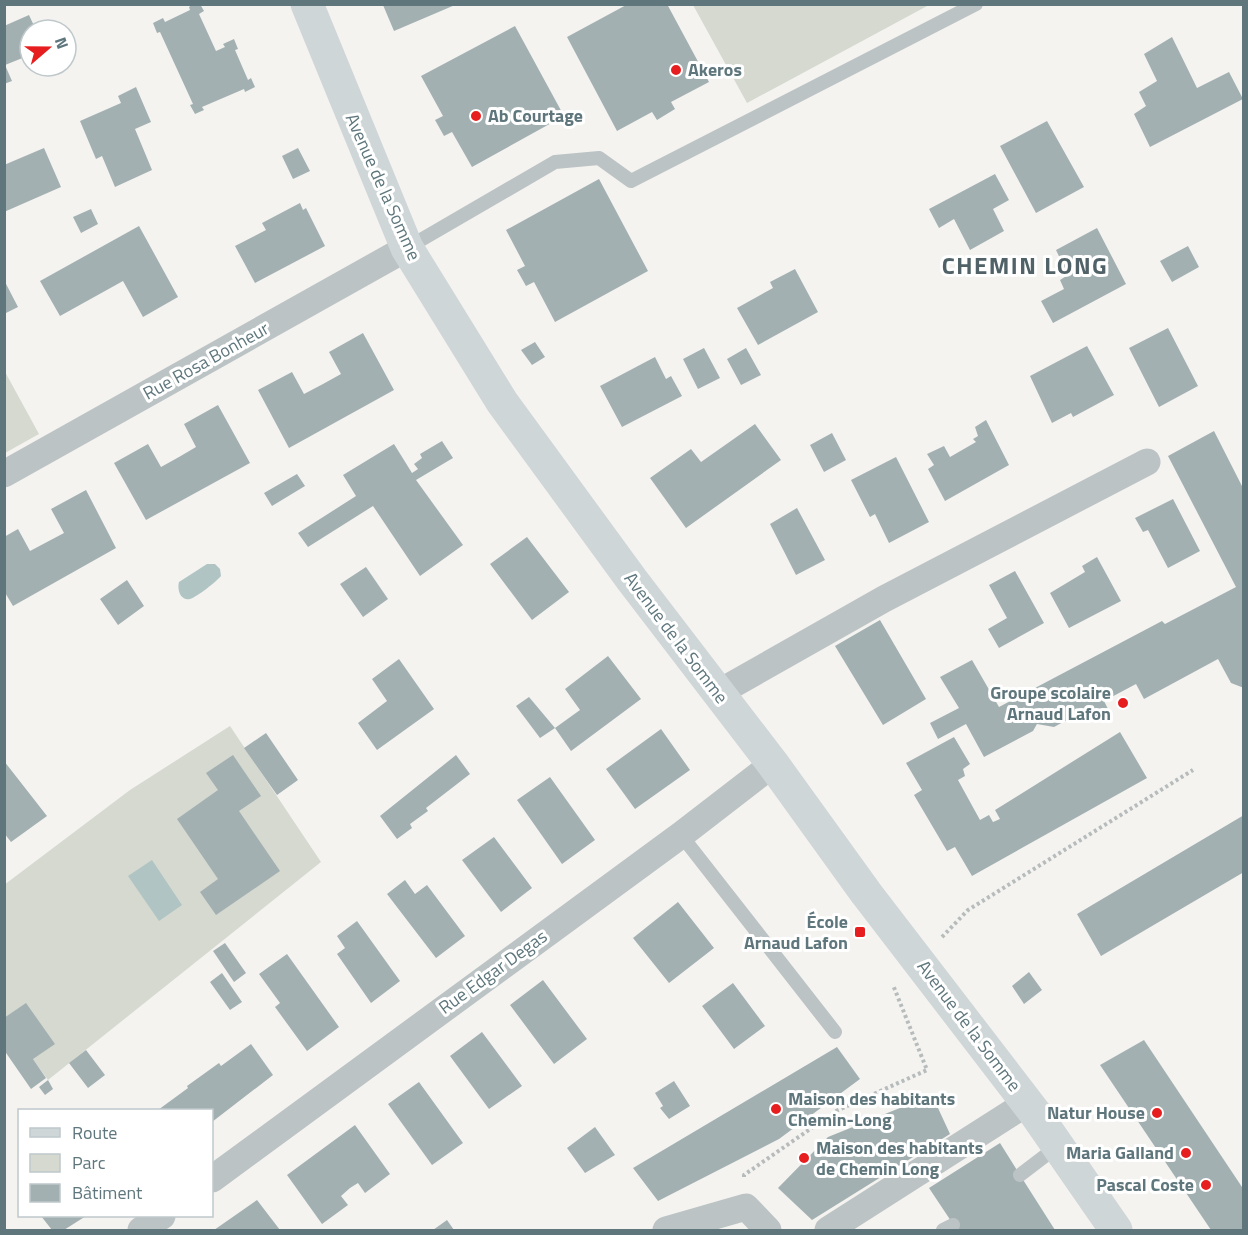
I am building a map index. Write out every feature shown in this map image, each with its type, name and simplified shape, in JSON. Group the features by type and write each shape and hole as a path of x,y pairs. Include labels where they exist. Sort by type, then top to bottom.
{"main road":[{"name":"Avenue de la Somme","path":"307,4 407,248 502,402 632,580 1028,1103 1116,1230"}],"street":[{"name":"Rue Rosa Bonheur","path":"4,474 407,248"},
{"path":"718,693 884,599 1147,462"},
{"name":"Rue Edgar Degas","path":"213,1178 681,835 773,764"},
{"path":"828,1230 1028,1103"},
{"path":"666,1230 746,1208 768,1230"},
{"path":"141,1230 159,1217"}],"lane":[{"path":"407,248 555,162 599,158 631,181 976,4"},
{"path":"681,835 835,1032"},
{"path":"1020,1176 1058,1146"}],"path":[{"path":"746,1208 744,1174 836,1111 927,1070 892,983 968,910 1193,770"}],"green space":[{"path":"693,5 929,5 747,103"},
{"path":"4,370 39,434 5,453 4,453"},
{"path":"230,726 321,862 48,1080 5,1020 4,885 130,790"}],"shaded area":[{"path":"207,564 215,564 220,569 221,576 197,595 190,599 184,598 178,588 179,582"},
{"path":"152,860 182,905 159,921 128,876"}],"building":[{"path":"193,4 200,4 204,11 199,14 216,51 225,47 223,44 234,39 238,49 235,50 248,80 251,78 255,87 245,92 244,89 202,107 204,110 195,114 190,105 193,104 160,32 157,33 153,23 163,18 165,22 190,10 189,7"},
{"path":"628,4 667,4 709,82 671,102 675,109 657,120 652,112 617,131 567,37"},
{"path":"383,5 455,5 394,31"},
{"path":"18,20 18,60 5,65 12,81 4,84 4,26"},
{"path":"515,26 564,116 472,167 452,132 444,136 435,120 443,116 421,76"},
{"path":"1172,37 1197,88 1229,72 1243,99 1150,147 1134,114 1146,106 1139,92 1157,81 1144,54"},
{"path":"136,87 151,122 135,129 152,170 115,187 102,156 96,159 80,121 121,103 118,96"},
{"path":"1047,121 1084,187 1036,213 1000,146"},
{"path":"44,148 61,187 4,212 4,165"},
{"path":"298,148 310,171 293,179 282,156"},
{"path":"995,174 1009,200 993,209 1004,231 970,250 954,219 939,228 929,209"},
{"path":"599,179 648,271 555,322 534,282 526,286 517,270 525,266 506,230"},
{"path":"300,203 303,210 306,208 325,246 255,283 235,246 266,230 262,223"},
{"path":"91,209 98,224 81,233 73,217"},
{"path":"139,226 178,297 143,317 123,281 60,316 40,281"},
{"path":"1097,228 1126,284 1053,323 1041,301 1064,289 1060,280 1068,275 1056,250"},
{"path":"1188,246 1199,267 1172,282 1160,261"},
{"path":"795,269 818,312 758,345 737,308 773,288 770,282"},
{"path":"4,280 18,307 4,314"},
{"path":"1168,328 1198,386 1159,407 1129,348"},
{"path":"363,333 394,390 289,448 258,390 292,372 304,394 323,384 341,374 329,352"},
{"path":"535,342 545,357 532,365 521,350"},
{"path":"1087,346 1114,395 1073,417 1071,413 1052,423 1030,376"},
{"path":"704,348 720,378 698,389 683,359"},
{"path":"746,348 761,375 741,385 727,359"},
{"path":"655,357 666,379 671,376 682,396 622,427 600,386"},
{"path":"218,405 250,463 146,520 114,463 148,444 161,467 179,457 196,447 184,424"},
{"path":"986,420 1009,465 945,501 928,469 934,465 927,454 944,446 950,457 976,442 973,439 978,436 975,427"},
{"path":"755,424 781,460 686,528 650,478 691,449 701,462"},
{"path":"1214,431 1244,490 1244,688 1231,683 1218,659 1144,699 1136,684 1104,701 1108,709 1086,722 1080,713 1054,727 1037,724 1033,731 984,757 966,724 938,739 930,723 959,708 940,677 972,660 999,707 1162,621 1165,624 1236,587 1168,456"},
{"path":"832,433 846,460 824,472 810,445"},
{"path":"442,441 453,458 416,480 463,545 420,576 373,506 308,547 298,533 356,496 343,475 394,444 412,473 418,469 414,464 422,458 420,454"},
{"path":"896,457 929,522 889,543 875,514 870,517 851,480"},
{"path":"297,474 305,486 272,506 264,493"},
{"path":"86,490 116,548 13,606 4,591 4,537 18,529 30,551 64,533 51,509"},
{"path":"1173,499 1200,551 1168,568 1148,530 1143,532 1135,518"},
{"path":"797,508 825,560 796,575 770,524"},
{"path":"527,537 569,592 532,620 490,564"},
{"path":"1097,557 1121,601 1069,628 1050,593 1085,572 1082,566"},
{"path":"366,567 388,599 363,617 340,584"},
{"path":"1015,571 1044,623 999,648 988,629 1007,618 989,585"},
{"path":"127,580 144,606 118,625 100,599"},
{"path":"880,620 926,699 883,725 835,646"},
{"path":"608,656 641,699 571,751 555,728 580,710 565,689"},
{"path":"399,659 434,709 377,750 358,723 387,701 372,679"},
{"path":"529,697 555,728 540,738 516,706"},
{"path":"661,729 690,770 635,809 606,769"},
{"path":"1120,732 1147,778 972,876 955,847 947,851 914,795 922,790 906,763 954,737 970,764 963,769 965,776 958,780 980,820 989,815 993,822 1000,819 995,810"},
{"path":"266,733 298,780 277,795 244,748"},
{"path":"233,755 261,796 239,811 280,871 216,915 200,892 218,879 177,819 218,790 206,773"},
{"path":"456,755 470,774 426,808 428,811 410,824 412,828 397,839 380,816"},
{"path":"4,761 47,816 11,842 4,833"},
{"path":"550,777 595,840 562,864 517,800"},
{"path":"1244,815 1244,872 1101,956 1077,914"},
{"path":"494,837 532,888 501,912 462,860"},
{"path":"405,880 415,894 427,885 465,936 436,958 387,894"},
{"path":"678,902 714,948 669,983 633,938"},
{"path":"357,921 400,981 371,1003 337,954 345,948 337,936"},
{"path":"225,943 246,973 234,982 213,951"},
{"path":"287,954 339,1027 307,1051 275,1007 280,1003 259,974"},
{"path":"1029,972 1042,990 1024,1004 1012,986"},
{"path":"222,973 242,1002 230,1010 210,982"},
{"path":"543,980 587,1039 554,1064 510,1005"},
{"path":"733,983 765,1026 734,1049 702,1006"},
{"path":"26,1003 55,1044 33,1059 46,1078 31,1089 4,1050 4,1018"},
{"path":"482,1032 522,1086 489,1109 450,1056"},
{"path":"1144,1040 1244,1190 1244,1230 1211,1230 1100,1065"},
{"path":"251,1044 273,1075 213,1121 213,1109 159,1109 219,1063 221,1066"},
{"name":"Maison des habitants Chemin-Long","path":"837,1047 860,1079 779,1139 658,1201 633,1168"},
{"path":"86,1050 105,1075 88,1088 69,1063"},
{"path":"48,1080 53,1089 45,1095 39,1087"},
{"path":"674,1081 690,1106 669,1119 660,1108 663,1106 655,1093"},
{"path":"419,1082 463,1143 432,1165 388,1104"},
{"name":"Maison des habitants Chemin-Long","path":"932,1095 950,1134 812,1220 778,1188 828,1137"},
{"path":"355,1125 390,1174 365,1193 358,1183 350,1188 341,1196 348,1205 322,1224 287,1175"},
{"path":"595,1127 615,1155 585,1173 567,1148"},
{"path":"1000,1143 1055,1230 957,1230 929,1188"},
{"path":"257,1200 280,1230 214,1230 227,1221"},
{"path":"42,1217 84,1217 64,1230 52,1230"},
{"path":"447,1220 454,1230 433,1230"}],"place":[{"name":"Akeros","path":"676,70"},
{"name":"Ab Courtage","path":"476,116"},
{"name":"Groupe scolaire Arnaud Lafon","path":"1123,703"},
{"name":"École Arnaud Lafon","path":"860,932"},
{"name":"Maison des habitants Chemin-Long","path":"776,1109"},
{"name":"Natur House","path":"1157,1113"},
{"name":"Maria Galland","path":"1186,1153"},
{"name":"Maison des habitants de Chemin Long","path":"804,1158"},
{"name":"Pascal Coste","path":"1206,1185"}],"district":[{"name":"CHEMIN LONG","path":"1025,266"}]}
